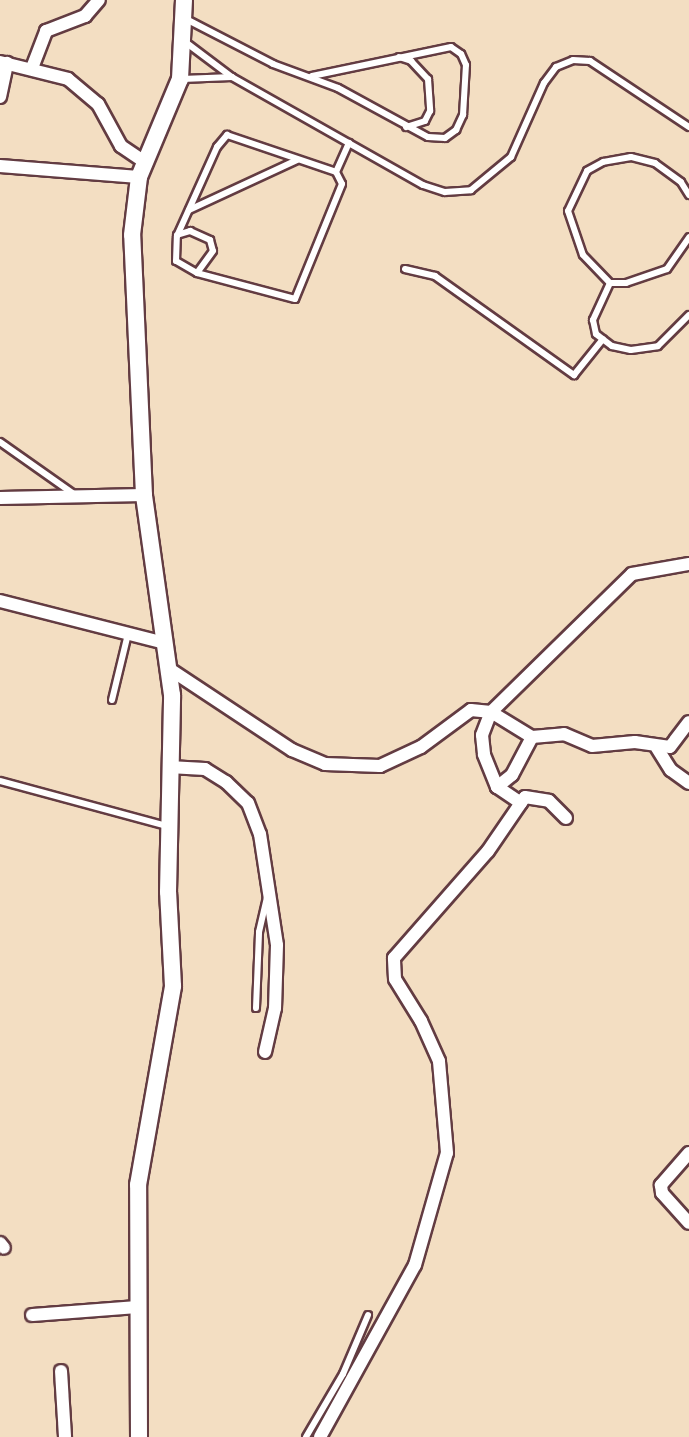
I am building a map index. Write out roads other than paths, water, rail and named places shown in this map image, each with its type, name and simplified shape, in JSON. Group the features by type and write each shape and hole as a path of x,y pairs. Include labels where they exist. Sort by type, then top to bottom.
{"street":[{"path":"32,68 46,31 85,16 99,0"},
{"path":"138,1437 138,1185 173,986 168,668 144,495 132,235 142,170 180,79 184,0"},
{"path":"0,97 4,62 59,74 92,97 121,146 142,170"},
{"path":"0,166 142,170"},
{"path":"0,498 144,495"},
{"path":"521,803 497,787 482,735 491,712 632,574 689,564"},
{"path":"0,601 165,643"},
{"path":"168,668 292,750 325,764 380,766 421,747 471,710 491,712 532,737 550,733 592,746 635,743 657,748 670,747 689,722"},
{"path":"497,787 512,775 532,737"},
{"path":"657,748 671,770 689,783"},
{"path":"169,767 205,769 248,803 260,834 270,889 276,990 265,1052"},
{"path":"320,1437 415,1265 447,1153 439,1061 421,1021 396,979 394,958 488,851 525,797 541,798 566,818"},
{"path":"689,1153 661,1185 662,1193 689,1223"},
{"path":"32,1315 138,1307"},
{"path":"61,1371 65,1437"}],"lane":[{"path":"184,19 273,64 312,76 404,128 428,137 445,138 456,130 463,115 466,65 451,47 312,76"},
{"path":"184,41 232,77 423,185 445,192 471,190 511,157 544,83 556,67 573,60 590,61 689,127"},
{"path":"398,57 411,61 428,79 430,111 425,121 404,128"},
{"path":"180,79 232,77"},
{"path":"227,135 336,172 342,184 295,299 197,273 176,261 177,236 220,141 227,135"},
{"path":"336,172 349,143"},
{"path":"689,195 681,182 642,158 603,162 587,171 571,201 568,222 591,268 610,283 626,283 667,269 689,237"},
{"path":"188,210 297,160"},
{"path":"177,236 190,231 210,240 213,251 197,273"},
{"path":"405,269 435,276 574,375 603,339"},
{"path":"610,283 593,320 603,339 631,350 658,346 689,315"},
{"path":"0,442 76,496"},
{"path":"112,701 129,634"},
{"path":"0,781 169,827"},
{"path":"256,1008 261,910 270,889"},
{"path":"306,1437 347,1365 368,1315"}]}
